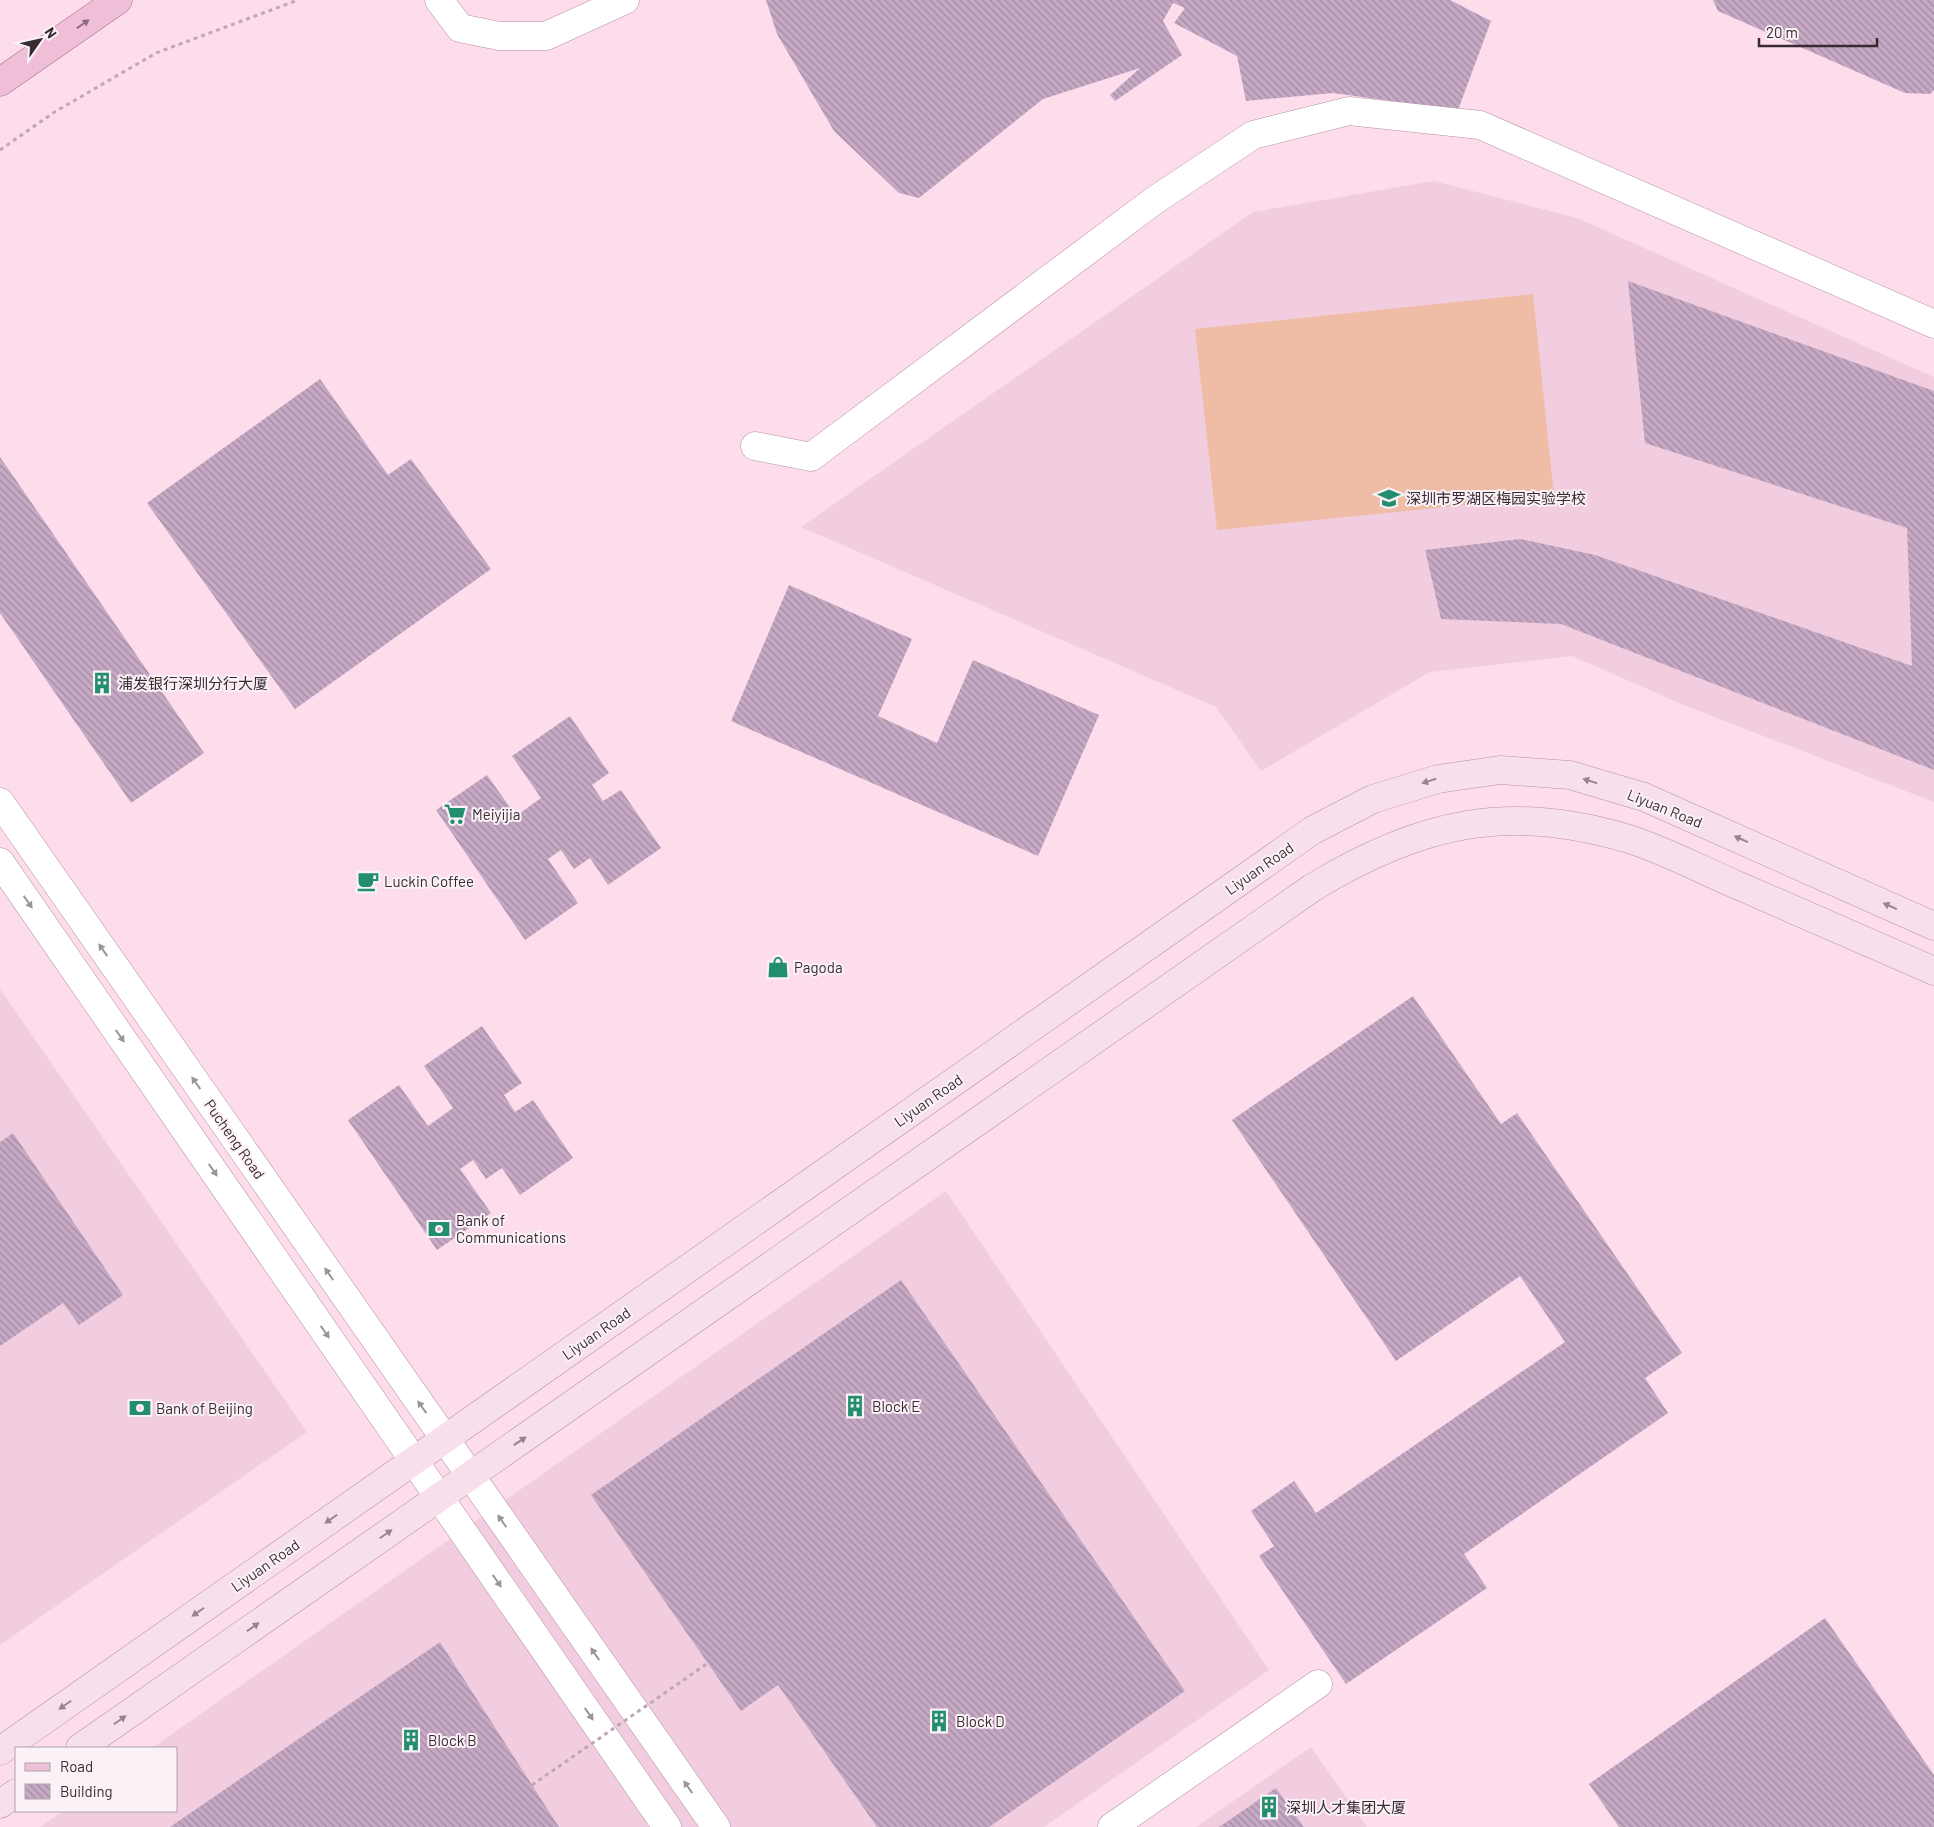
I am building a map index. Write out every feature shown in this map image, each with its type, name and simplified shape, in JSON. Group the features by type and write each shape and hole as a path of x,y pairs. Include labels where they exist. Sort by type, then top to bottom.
{"main road":[{"path":"0,82 118,0"}],"street":[{"path":"439,0 460,28 499,36 546,36 625,0"},
{"path":"755,446 811,457 1155,200 1253,134 1349,111 1480,125 1934,324"},
{"name":"Liyuan Road","path":"0,1751 1313,830 1374,799 1438,779 1500,770 1570,775 1644,797 1934,926"},
{"name":"Pucheng Road","path":"0,802 716,1827"},
{"path":"81,1747 1312,888 1352,863 1402,841 1460,825 1517,820 1578,826 1634,841 1934,971"},
{"path":"0,862 668,1827"},
{"path":"1112,1827 1318,1684"},
{"path":"0,1804 15,1794"}],"path":[{"path":"0,150 53,113 156,53 298,0"},
{"path":"532,1785 708,1663"}],"shaded area":[{"name":"深圳市罗湖区梅园实验学校","path":"1434,181 1577,218 1934,377 1934,802 1686,706 1572,656 1430,672 1261,771 1216,707 801,527 1253,212"},
{"path":"1533,294 1554,496 1217,530 1195,329"},
{"path":"0,989 307,1432 0,1645"},
{"path":"946,1191 1269,1670 1044,1827 40,1827 62,1812 178,1812 178,1747 153,1747"},
{"path":"1311,1747 1367,1827 1196,1827"}],"building":[{"path":"766,0 1450,0 1491,21 1458,110 1333,93 1246,101 1237,56 1174,23 1185,8 1173,3 1163,21 1182,55 1115,101 1110,95 1140,68 1043,99 919,198 899,193 834,131 777,34"},
{"path":"1713,0 1934,0 1934,90 1930,94 1905,93 1718,11"},
{"path":"1628,281 1934,391 1934,770 1561,624 1441,619 1425,550 1520,539 1595,555 1912,666 1907,528 1645,443"},
{"path":"320,379 388,475 411,459 491,569 295,709 147,503"},
{"name":"浦发银行深圳分行大厦","path":"0,457 204,753 131,803 0,613"},
{"path":"789,585 912,639 878,716 937,743 973,660 1099,715 1038,856 731,721"},
{"path":"570,716 609,773 592,785 603,801 621,790 661,848 608,885 590,858 574,869 561,850 548,859 578,903 525,940 436,810 487,775 516,816 541,798 512,756"},
{"path":"1413,996 1501,1124 1517,1113 1682,1353 1645,1378 1668,1413 1464,1554 1487,1588 1346,1684 1259,1556 1274,1546 1251,1511 1294,1481 1316,1513 1565,1342 1520,1276 1396,1361 1232,1120"},
{"path":"482,1026 522,1083 504,1095 515,1112 533,1100 573,1158 520,1195 502,1168 486,1179 473,1160 460,1169 491,1213 437,1250 348,1120 399,1085 428,1126 453,1108 424,1066"},
{"path":"13,1133 123,1295 79,1325 63,1303 0,1346 0,1142"},
{"path":"901,1280 1185,1691 989,1827 877,1827 778,1685 741,1711 591,1495"},
{"path":"1825,1618 1934,1775 1934,1827 1619,1827 1589,1784"},
{"name":"Block B","path":"440,1642 559,1827 170,1827"},
{"name":"深圳人才集团大厦","path":"1276,1788 1304,1827 1219,1827"}],"place":[{"name":"深圳市罗湖区梅园实验学校","path":"1389,498"},
{"name":"浦发银行深圳分行大厦","path":"102,683"},
{"name":"Meiyijia","path":"455,814"},
{"name":"Luckin Coffee","path":"368,881"},
{"name":"Pagoda","path":"778,967"},
{"name":"Bank of Communications","path":"439,1229"},
{"name":"Block E","path":"855,1406"},
{"name":"Bank of Beijing","path":"140,1408"},
{"name":"Block D","path":"939,1721"},
{"name":"Block B","path":"411,1740"},
{"name":"深圳人才集团大厦","path":"1269,1807"}]}
